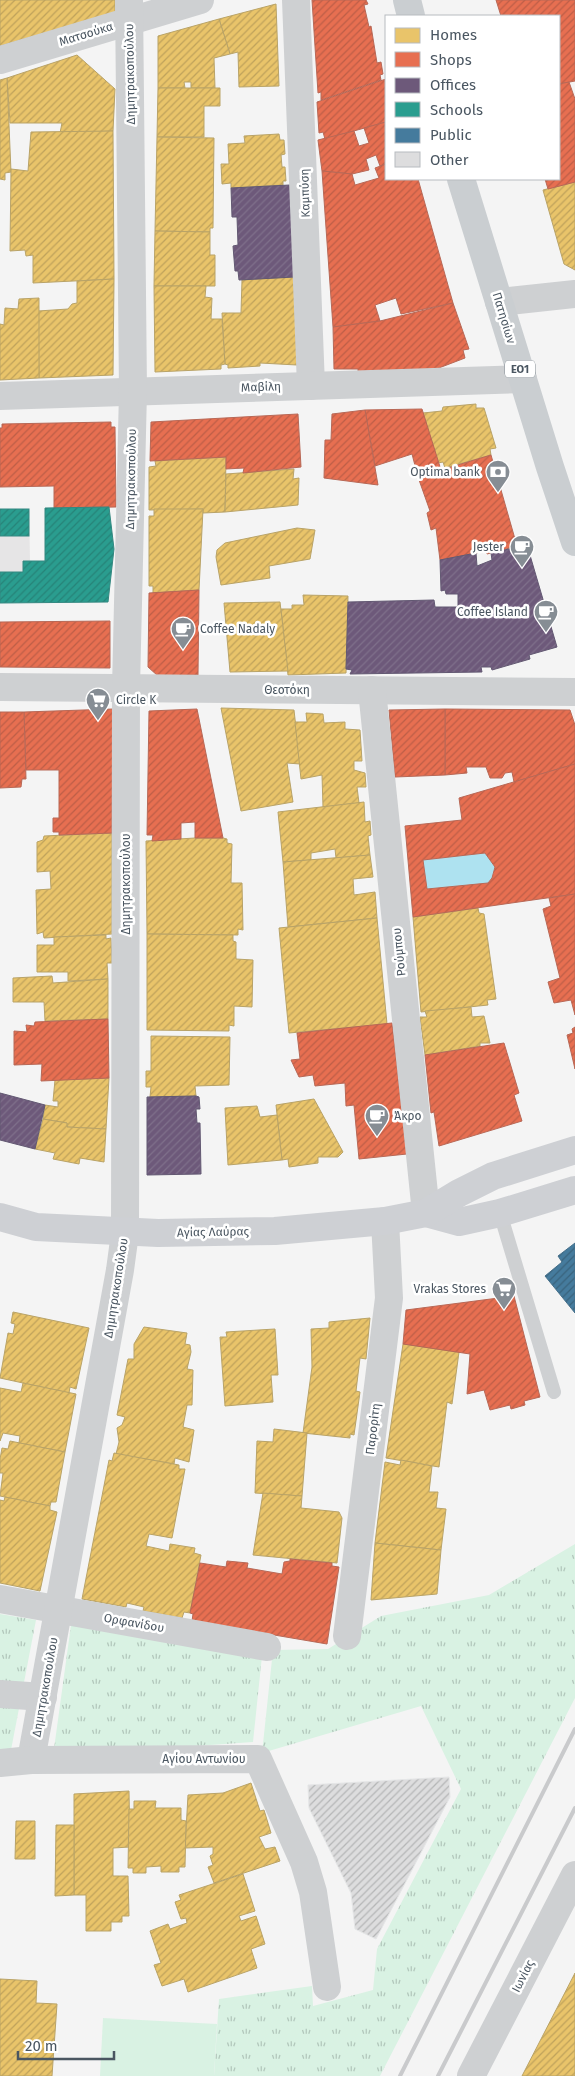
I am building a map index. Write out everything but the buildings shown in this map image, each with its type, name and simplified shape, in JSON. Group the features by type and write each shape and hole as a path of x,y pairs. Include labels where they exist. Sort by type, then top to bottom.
{"main road":[{"path":"406,0 412,15"},
{"name":"Πατησίων","path":"461,180 575,542"}],"street":[{"name":"Ματσούκα","path":"0,60 129,11 200,0"},
{"name":"Καμπύση","path":"296,0 311,386"},
{"name":"Δημητρακοπούλου","path":"31,1760 120,1270 125,1233 126,688 133,391 129,11"},
{"path":"499,302 575,294"},
{"name":"Μαβίλη","path":"0,396 523,379"},
{"name":"Θεοτόκη","path":"0,687 575,692"},
{"name":"Ρούμπου","path":"372,690 426,1213"},
{"name":"Αγίας Λαύρας","path":"0,1217 36,1227 125,1233 275,1231 385,1221 426,1213 459,1193 493,1176 575,1150"},
{"name":"Αγίας Λαύρας","path":"426,1213 459,1222 500,1213 575,1190"},
{"name":"Παρορίτη","path":"347,1636 389,1298 385,1221"},
{"name":"Ορφανίδου","path":"0,1599 267,1648"},
{"path":"0,1694 42,1697"},
{"name":"Αγίου Αντωνίου","path":"0,1763 31,1760 258,1759 304,1862 313,1892 327,1986"},
{"name":"Ιωνίας","path":"471,2076 575,1875"}],"lane":[{"path":"500,1213 554,1392"}],"shaded area":[{"path":"0,509 29,509 30,561 23,561 23,572 0,572"}],"green space":[{"path":"575,1544 575,1698 380,2076 214,2076 219,1999 312,1986 313,2006 373,1990 377,1949 461,1789 421,1706 262,1753 273,1650 328,1649 381,1616 489,1595"},
{"path":"0,1614 36,1620 11,1750 0,1751"},
{"path":"71,1625 262,1656 253,1742 53,1756"},
{"path":"103,2018 217,2024 214,2076 100,2076"}],"water":[{"path":"485,853 495,867 492,878 488,883 427,889 423,860"}],"railway":[{"path":"400,2076 575,1729"},
{"path":"438,2076 575,1808"}],"place":[{"name":"Optima bank","path":"498,493"},
{"name":"Jester","path":"522,568"},
{"name":"Coffee Island","path":"546,633"},
{"name":"Coffee Nadaly","path":"183,650"},
{"name":"Circle K","path":"98,721"},
{"name":"Άκρο","path":"377,1137"},
{"name":"Vrakas Stores","path":"504,1310"}]}
